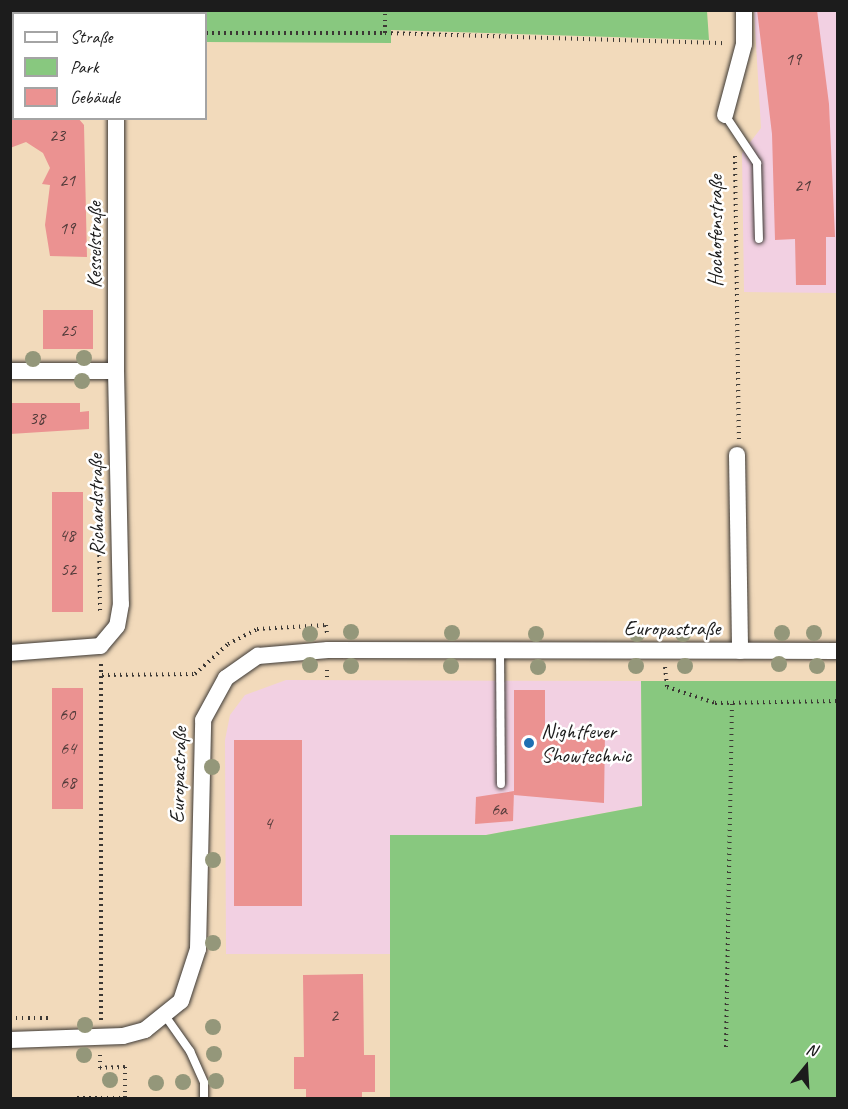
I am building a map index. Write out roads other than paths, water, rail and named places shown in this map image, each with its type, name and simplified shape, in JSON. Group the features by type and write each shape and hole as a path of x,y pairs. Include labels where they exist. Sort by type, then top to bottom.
{"street":[{"path":"725,115 744,44 744,10"},
{"name":"Kesselstraße","path":"116,120 116,371"},
{"path":"10,371 116,371"},
{"name":"Richardstraße","path":"10,653 100,646 117,626 121,604 116,371"},
{"name":"Europastraße","path":"737,455 740,651"},
{"name":"Europastraße","path":"10,1040 100,1039 145,1030 166,1017 181,1002 198,949 199,742 209,700 226,678 258,656 287,651 837,651"}],"lane":[{"path":"725,115 757,163 759,239"},
{"path":"500,650 501,784"},
{"path":"166,1017 190,1051 204,1083 204,1098"}],"place":[{"name":"Nightfever Showtechnic","path":"529,743"}]}
